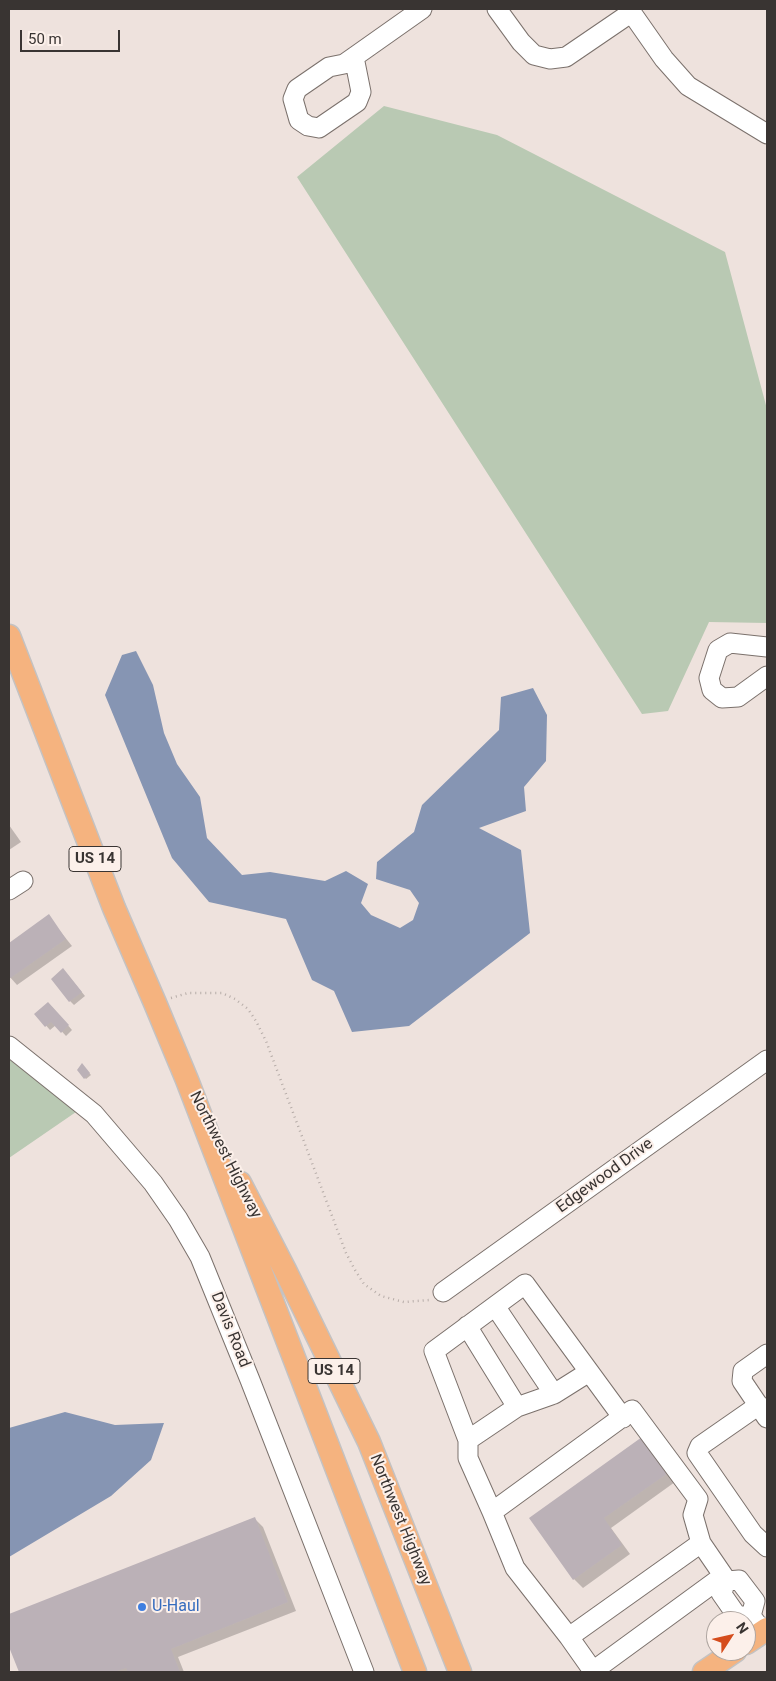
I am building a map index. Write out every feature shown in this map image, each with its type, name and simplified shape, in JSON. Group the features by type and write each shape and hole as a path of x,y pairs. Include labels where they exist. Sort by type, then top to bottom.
{"main road":[{"name":"US 14","path":"9,636 114,908 187,1080"},
{"name":"Northwest Highway","path":"187,1080 415,1672"},
{"name":"Northwest Highway","path":"187,1080 285,1270 369,1442 460,1672"},
{"path":"704,1672 720,1661"}],"street":[{"path":"354,57 422,9"},
{"path":"496,9 521,42 534,55 550,59 566,57 630,11 664,59 688,86 767,134"},
{"path":"767,648 730,643 718,650 709,678 712,690 722,698 738,697 767,676"},
{"name":"Davis Road","path":"9,1046 94,1114 153,1182 178,1219 200,1257 364,1672"},
{"name":"Edgewood Drive","path":"443,1292 767,1060"},
{"path":"622,1418 525,1284 434,1350 468,1440 468,1458 516,1568 593,1671 725,1579"},
{"path":"495,1306 554,1394"},
{"path":"467,1326 517,1407"},
{"path":"767,1354 744,1371 742,1381 762,1402 700,1446 697,1453 754,1534 767,1547"},
{"path":"468,1440 517,1407 554,1394 589,1372"},
{"path":"492,1512 632,1410 698,1499 693,1515 701,1543 725,1579 721,1593 737,1616 757,1630"},
{"path":"569,1637 701,1543"}],"path":[{"path":"155,1002 188,993 222,993 236,999 248,1009 266,1041 346,1254 364,1284 381,1296 404,1302 430,1300 443,1292"}],"green space":[{"path":"384,106 497,135 725,252 767,409 767,623 709,622 668,711 642,714 297,177"},
{"path":"9,1059 76,1112 9,1158"}],"water":[{"path":"136,651 153,685 164,733 177,764 200,797 207,838 242,875 270,872 325,881 346,871 368,884 361,903 371,915 400,928 413,920 419,903 410,890 376,879 377,862 414,832 422,805 499,730 501,697 533,688 547,715 546,761 524,787 526,811 479,828 521,850 530,933 409,1026 352,1032 334,991 312,980 286,919 209,902 172,858 105,695 122,655"},
{"path":"65,1412 115,1425 164,1423 151,1460 111,1496 9,1557 9,1428"}],"building":[{"path":"49,914 66,939 9,979 9,943"},
{"path":"63,968 82,992 69,1002 51,979"},
{"path":"48,1002 69,1025 61,1033 51,1022 45,1027 34,1014"},
{"path":"82,1063 90,1073 84,1079 77,1070"},
{"path":"642,1437 668,1473 604,1518 622,1545 573,1580 529,1518"},
{"path":"255,1517 288,1602 171,1649 180,1672 128,1672 126,1668 114,1672 19,1672 9,1647 9,1614"}],"place":[{"name":"U-Haul","path":"142,1607"}]}
